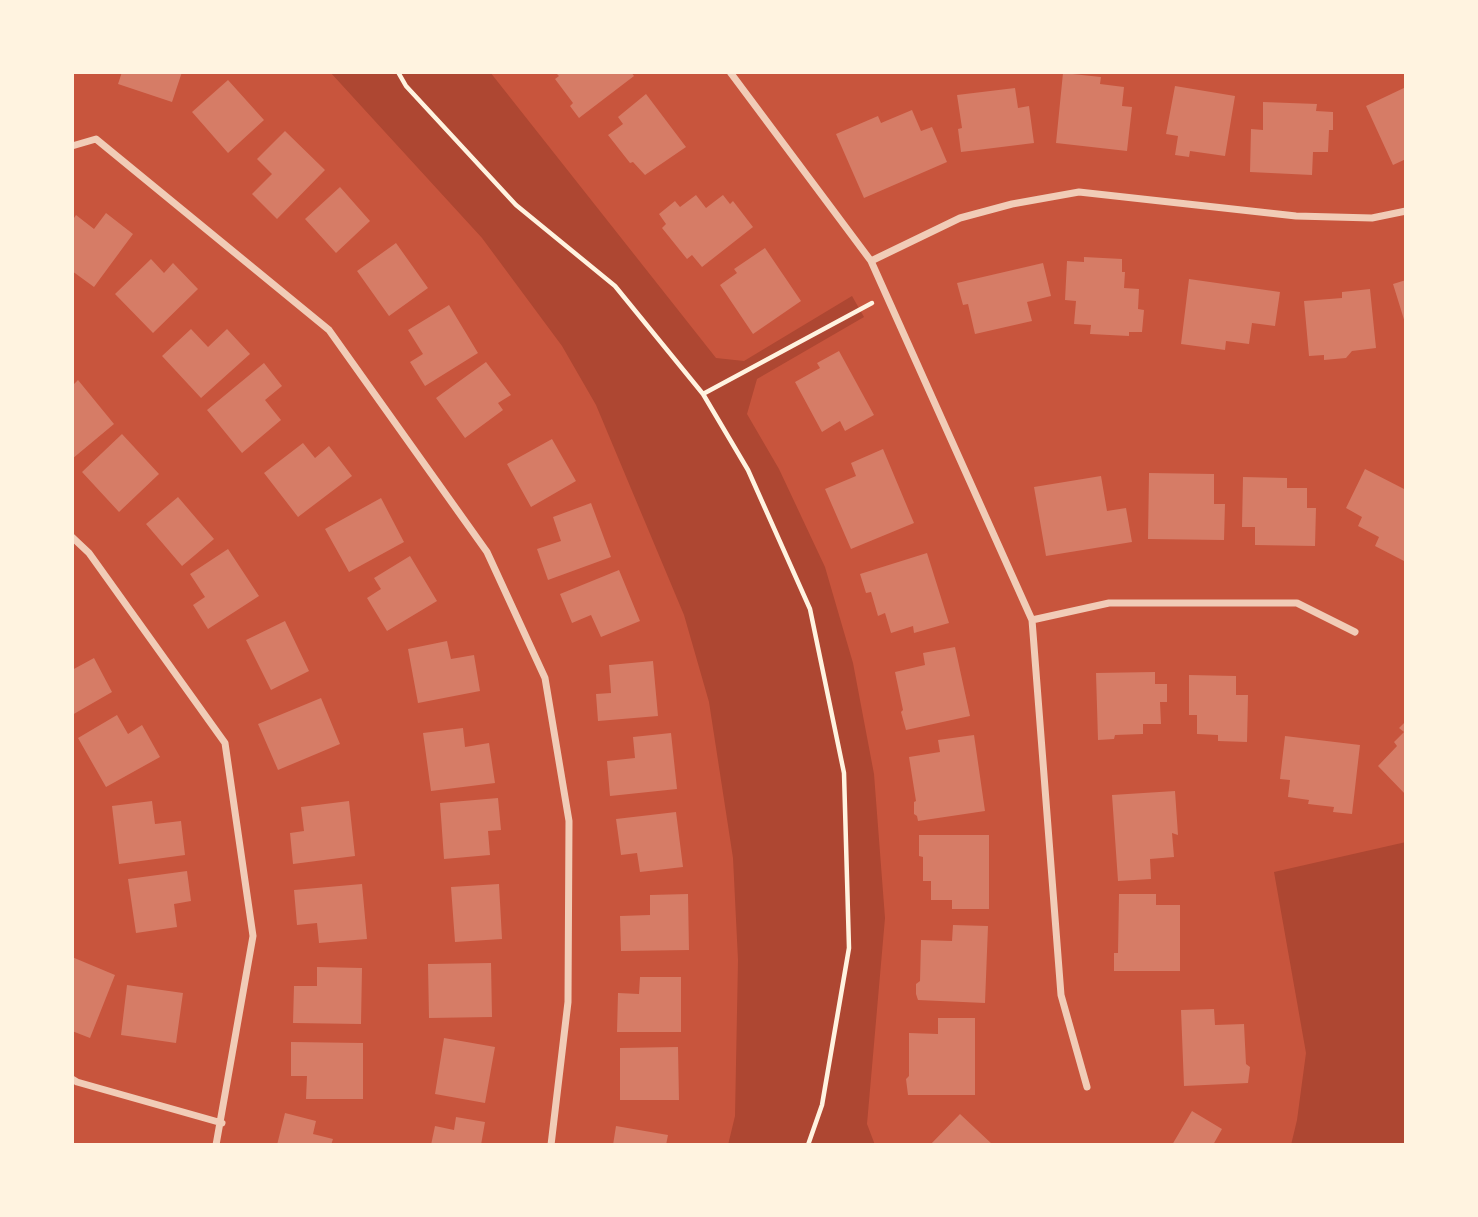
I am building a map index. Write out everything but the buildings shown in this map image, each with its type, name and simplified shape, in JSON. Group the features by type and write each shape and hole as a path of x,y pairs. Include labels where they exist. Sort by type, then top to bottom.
{"street":[{"path":"730,72 871,261 1032,620 1061,995 1087,1087"},
{"path":"72,146 96,139 328,330 487,552 545,678 569,821 568,1002 551,1145"},
{"path":"871,261 960,218 1012,204 1079,192 1296,216 1372,218 1406,211"},
{"path":"72,537 89,553 225,743 253,936 216,1145"},
{"path":"1032,620 1109,603 1297,603 1356,632"},
{"path":"72,1079 222,1123"}],"path":[{"path":"398,72 406,86 516,205 615,286 704,394 748,470 810,609 844,773 849,948 822,1105 808,1145"},
{"path":"704,394 887,295"}],"shaded area":[{"path":"330,72 490,72 716,358 744,361 852,296 864,317 757,379 747,414 779,469 825,567 853,663 874,774 885,918 867,1124 875,1145 728,1145 735,1116 738,960 733,858 709,702 684,615 596,405 562,346 482,238"},
{"path":"1406,842 1406,1145 1291,1145 1306,1053 1274,872"}]}
